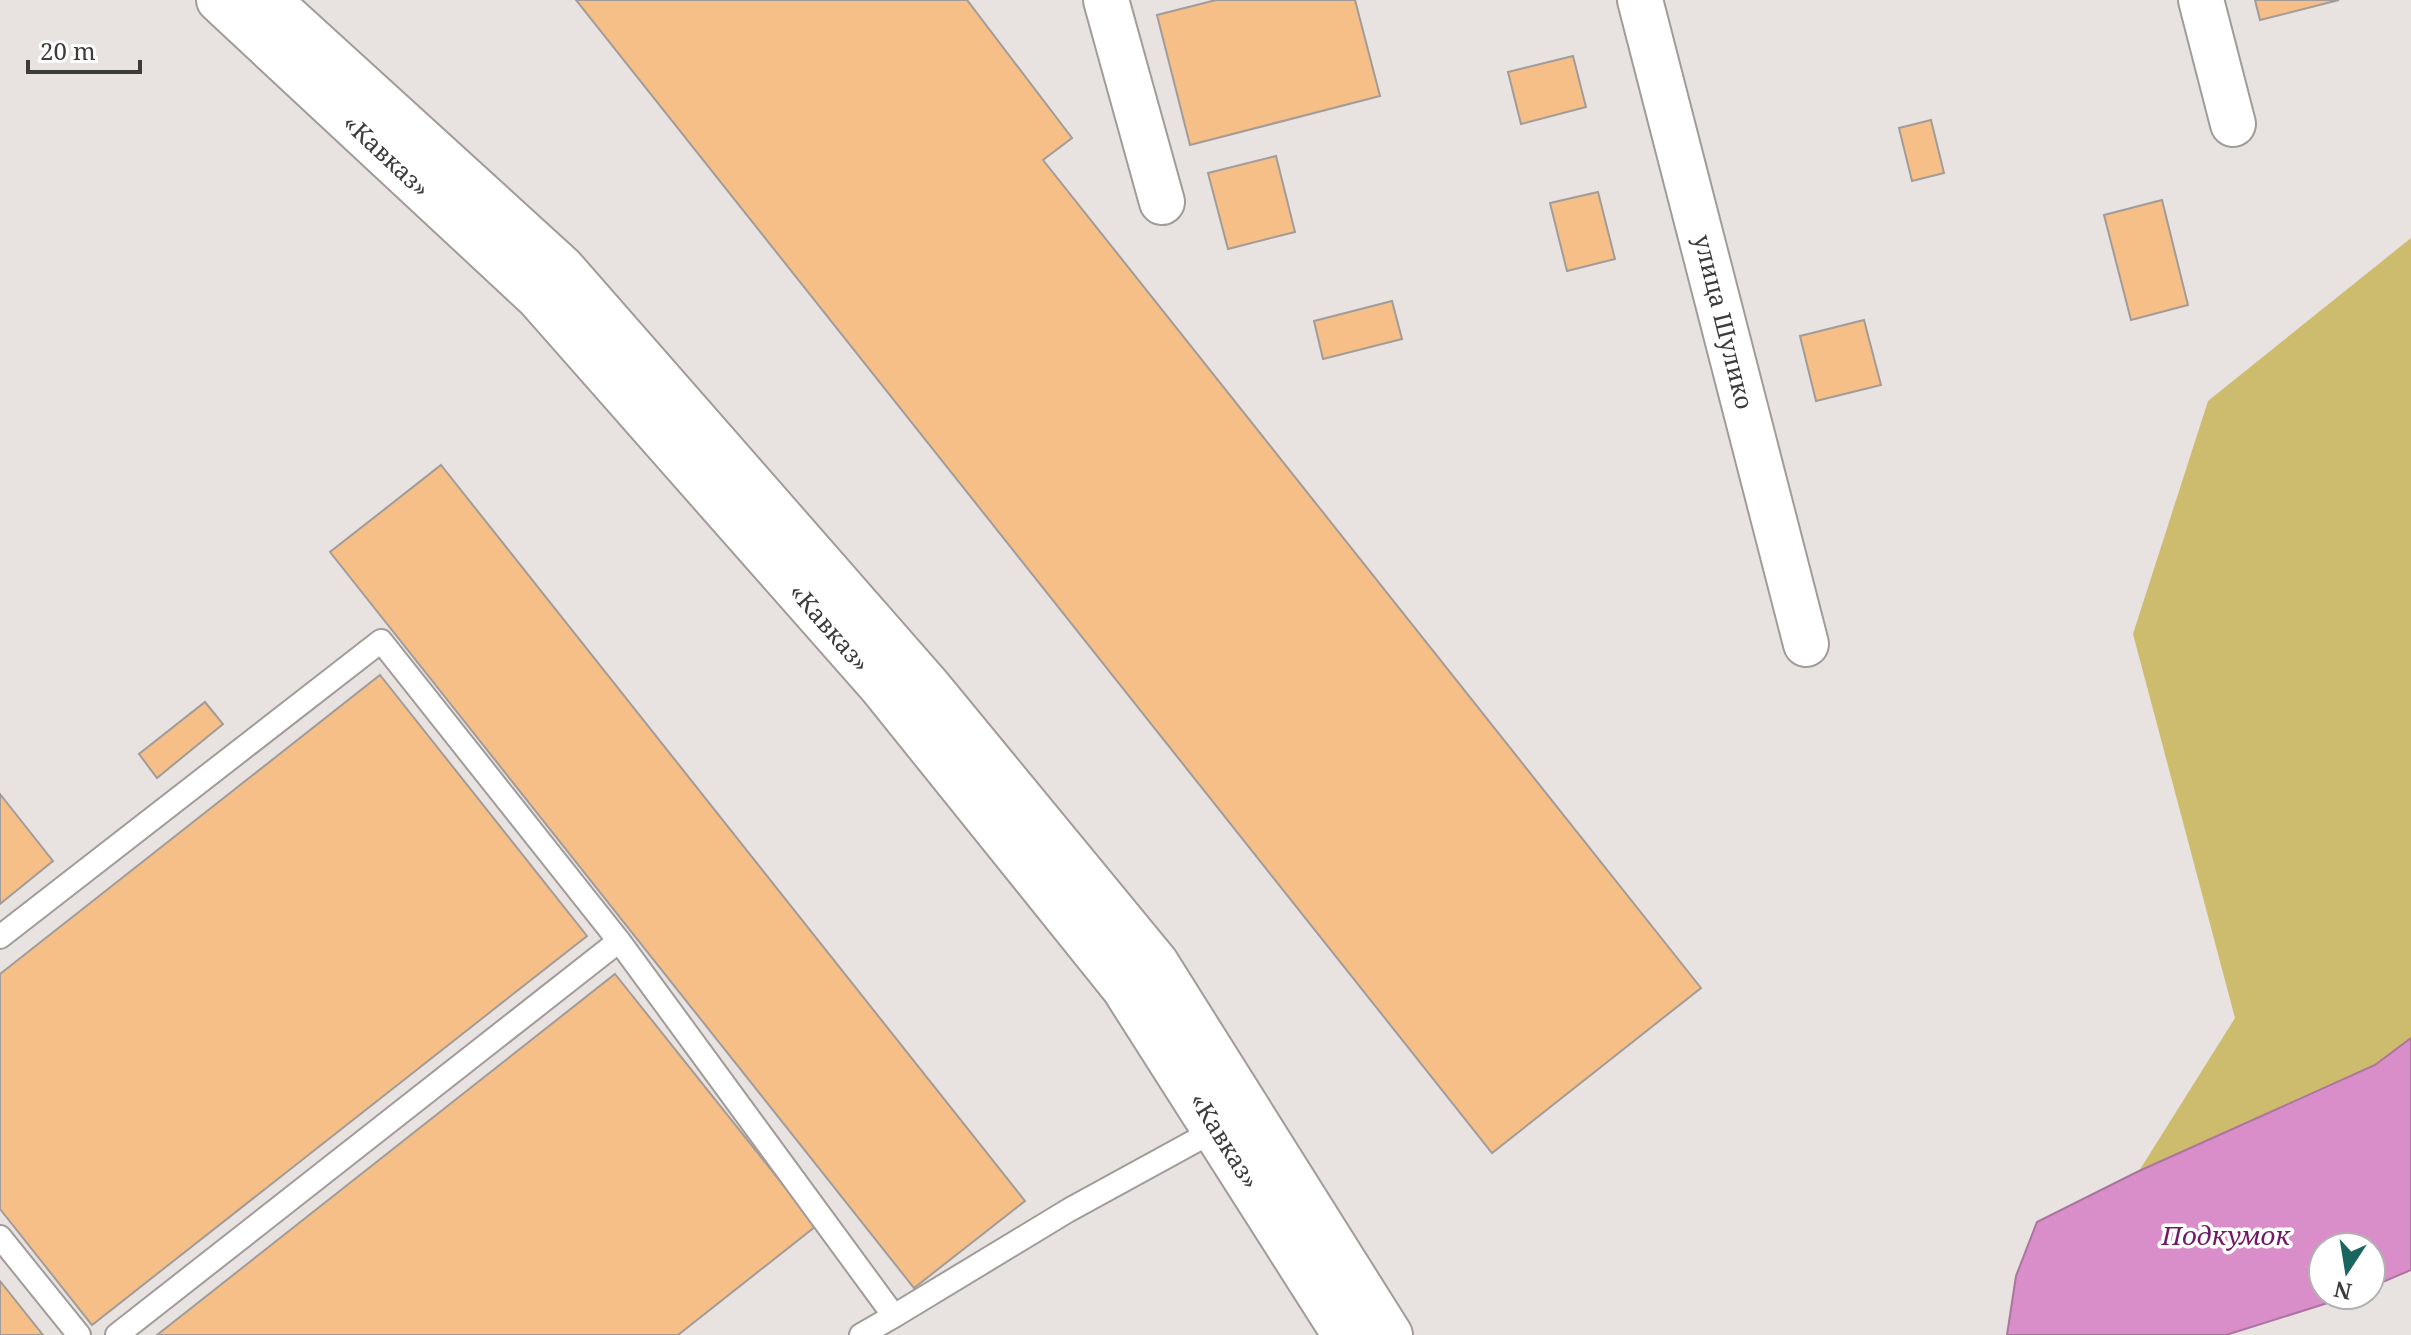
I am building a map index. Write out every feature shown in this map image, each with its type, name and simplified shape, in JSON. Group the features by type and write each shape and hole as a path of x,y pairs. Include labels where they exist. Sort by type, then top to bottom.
{"main road":[{"name":"«Кавказ»","path":"219,0 538,297 881,686 1124,988 1217,1129 1345,1335"},
{"name":"«Кавказ»","path":"268,0 562,268 928,686 1156,963 1390,1335"},
{"path":"1106,0 1162,202"},
{"name":"улица Шулико","path":"1640,0 1806,644"},
{"path":"2201,0 2233,124"}],"lane":[{"path":"0,937 381,641 619,941 894,1316"},
{"path":"117,1335 619,941"},
{"path":"861,1335 1069,1210 1217,1129"},
{"path":"0,1237 79,1335"}],"shaded area":[{"path":"2411,238 2411,1038 2375,1065 2139,1171 2235,1018 2133,634 2208,401"}],"water":[{"name":"Подкумок","path":"2411,1038 2411,1270 2387,1280 2387,1231 2307,1231 2307,1309 2226,1335 2007,1335 2016,1276 2037,1222 2139,1171 2375,1065"}],"building":[{"path":"576,0 967,0 1072,138 1043,160 1701,988 1492,1153"},
{"path":"1216,0 1355,0 1380,96 1190,145 1157,15"},
{"path":"2255,0 2339,0 2260,20"},
{"path":"1573,56 1586,107 1521,124 1508,72"},
{"path":"1931,120 1944,173 1912,181 1899,128"},
{"path":"1276,156 1295,232 1228,249 1208,173"},
{"path":"1598,192 1615,259 1567,271 1550,203"},
{"path":"2162,200 2188,305 2131,320 2104,215"},
{"path":"1392,301 1402,339 1323,359 1314,321"},
{"path":"1864,320 1881,385 1816,401 1800,336"},
{"path":"441,465 1025,1201 914,1288 330,552"},
{"path":"380,675 587,936 92,1325 0,1209 0,974"},
{"path":"205,702 223,724 157,778 139,754"},
{"path":"0,794 53,861 0,904"},
{"path":"615,974 816,1226 678,1335 157,1335"},
{"path":"0,1281 43,1335 0,1335"}]}
